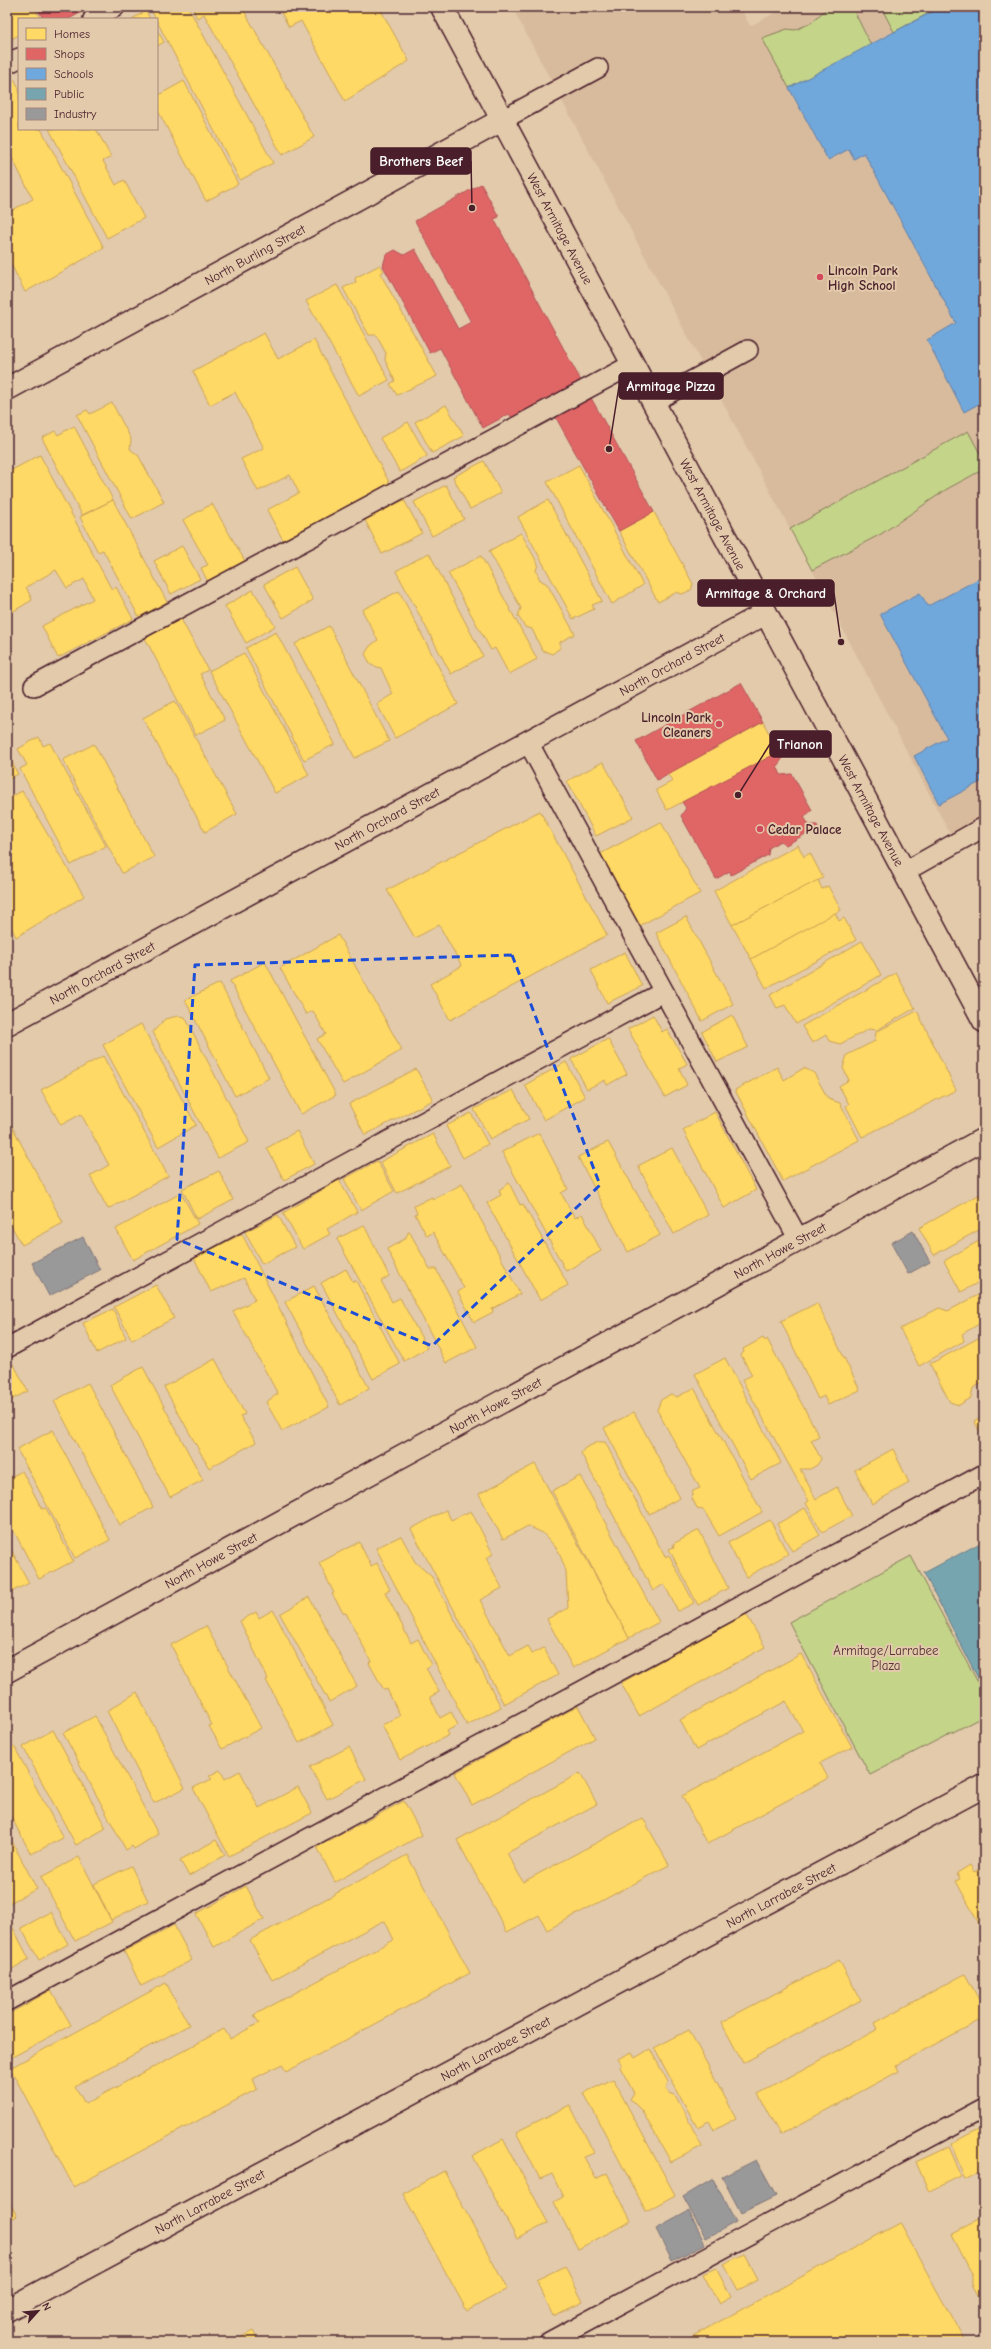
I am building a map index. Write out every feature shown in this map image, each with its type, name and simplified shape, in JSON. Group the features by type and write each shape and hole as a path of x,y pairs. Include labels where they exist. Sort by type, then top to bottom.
{"street":[{"name":"West Armitage Avenue","path":"442,7 984,1021"},
{"name":"North Burling Street","path":"7,389 502,120"},
{"name":"North Orchard Street","path":"7,1024 766,613"},
{"name":"North Howe Street","path":"7,1671 984,1139"},
{"name":"North Larrabee Street","path":"7,2310 984,1786"}],"lane":[{"path":"94,18 115,7"},
{"path":"7,64 18,58"},
{"path":"502,120 598,68"},
{"path":"653,402 748,350"},
{"path":"34,686 633,364"},
{"path":"528,742 799,1240"},
{"path":"904,872 984,827"},
{"path":"7,1348 663,992"},
{"path":"7,2001 984,1474"},
{"path":"549,2342 984,2108"}],"highlighted area":[{"path":"512,955 600,1185 432,1346 177,1239 195,965"}],"shaded area":[{"name":"Lincoln Park High School","path":"512,7 740,7 750,26 786,7 984,7 984,829 956,845 812,570"}],"green space":[{"path":"828,7 852,7 871,45 789,88 762,38 787,29 795,30 811,23"},
{"path":"881,7 940,7 894,32"},
{"path":"968,431 984,461 984,469 947,489 881,534 812,570 790,529"},
{"name":"Armitage/Larrabee Plaza","path":"911,1556 984,1694 984,1716 870,1775 789,1622"}],"building: Homes":[{"path":"7,7 34,7 40,18 18,18 18,36 7,41"},
{"path":"188,7 273,163 240,180 158,23 158,18 155,18 150,8"},
{"path":"192,7 242,7 314,137 282,155 204,14 197,18"},
{"path":"278,7 379,7 409,61 345,101 301,21 289,27"},
{"path":"146,11 150,18 134,18"},
{"path":"158,32 164,42 158,45"},
{"path":"14,79 18,86 18,130 42,130 104,248 25,292 7,256 7,213 33,199 7,148 7,83"},
{"path":"184,81 238,184 206,201 158,111 158,95"},
{"path":"50,130 97,130 111,157 103,161 116,185 124,180 144,218 107,238"},
{"path":"380,265 384,271 380,273 437,376 397,395 390,384 395,381 385,360 386,353 376,335 369,335 343,288 356,282 355,278"},
{"path":"337,285 389,380 359,396 306,301"},
{"path":"264,333 278,359 314,340 390,484 283,540 267,510 299,493 290,475 258,491 241,459 264,448 235,392 210,405 193,371"},
{"path":"112,403 131,439 130,449 138,455 164,502 132,519 77,415 87,410 90,414"},
{"path":"446,405 464,436 432,453 415,422"},
{"path":"408,422 427,456 400,472 380,438"},
{"path":"74,426 113,500 82,515 42,438 55,431 58,435"},
{"path":"40,455 112,590 116,587 133,619 58,658 42,626 93,599 84,579 67,588 56,570 26,587 32,600 7,615 7,466 10,471"},
{"path":"484,461 501,493 470,509 453,477"},
{"path":"579,465 643,585 612,604 547,482"},
{"path":"446,485 464,519 432,536 414,502"},
{"path":"113,500 167,602 139,617 103,550 98,552 80,517"},
{"path":"404,500 422,533 382,554 365,520"},
{"path":"548,500 602,601 592,605 594,609 573,619 518,517"},
{"path":"212,504 245,561 208,582 201,568 208,565 183,520"},
{"path":"654,512 693,584 691,590 682,594 677,592 658,602 619,531"},
{"path":"521,533 538,564 536,571 540,580 547,584 575,634 560,642 560,648 552,654 542,650 532,629 525,627 518,616 521,608 489,551"},
{"path":"182,546 200,579 171,594 154,561"},
{"path":"429,553 483,656 451,674 396,571"},
{"path":"481,556 537,659 509,674 495,648 491,650 448,573"},
{"path":"295,567 313,600 283,618 264,584"},
{"path":"253,590 275,626 246,643 225,606"},
{"path":"399,591 458,704 395,738 377,704 393,694 381,668 371,665 365,654 370,646 378,640 362,610"},
{"path":"181,619 208,670 200,674 225,720 196,735 145,638"},
{"path":"329,626 389,741 355,758 295,644"},
{"path":"276,632 335,744 304,760 246,648"},
{"path":"244,653 309,775 275,793 209,671"},
{"path":"175,701 237,814 205,832 143,718"},
{"path":"763,722 779,752 667,810 656,790 673,781 667,774"},
{"path":"39,737 43,746 50,743 106,846 71,865 20,769 27,765 18,749"},
{"path":"94,744 154,857 122,873 63,760"},
{"path":"7,754 18,774 7,780"},
{"path":"603,762 633,817 596,836 567,781"},
{"path":"22,791 84,896 16,937 7,919 7,799"},
{"path":"540,811 607,935 450,1020 430,984 462,966 439,925 415,938 387,890"},
{"path":"661,822 700,893 639,926 600,854"},
{"path":"798,845 804,857 810,853 823,878 732,925 714,891"},
{"path":"818,880 822,889 828,886 841,910 751,959 732,925"},
{"path":"835,913 839,921 844,918 856,940 766,988 751,959"},
{"path":"686,917 733,1004 702,1021 656,933"},
{"path":"338,935 402,1050 343,1084 317,1039 326,1034 313,1011 306,1014 280,968"},
{"path":"862,941 881,975 796,1024 785,1005 777,1008 770,995"},
{"path":"625,952 642,986 607,1003 591,970"},
{"path":"265,962 336,1095 301,1114 230,981"},
{"path":"896,973 915,1008 877,1030 869,1029 840,1044 829,1041 826,1035 812,1043 802,1026"},
{"path":"220,983 269,1078 235,1096 185,1000"},
{"path":"917,1011 956,1090 862,1137 846,1106 849,1104 839,1086 849,1080 843,1068 847,1055 875,1041 876,1032"},
{"path":"653,1015 662,1032 667,1029 687,1064 679,1068 687,1085 665,1097 628,1029"},
{"path":"732,1015 748,1047 717,1062 702,1032"},
{"path":"178,1016 185,1017 249,1142 218,1158 153,1032 165,1019"},
{"path":"141,1024 196,1125 158,1147 103,1045"},
{"path":"608,1039 627,1074 607,1085 605,1080 587,1089 571,1059"},
{"path":"103,1056 168,1176 108,1209 90,1176 109,1165 81,1114 61,1125 41,1090"},
{"path":"566,1062 585,1097 544,1120 525,1085"},
{"path":"777,1067 784,1080 804,1068 814,1073 828,1099 840,1103 859,1140 783,1181 735,1090"},
{"path":"416,1069 433,1100 365,1135 349,1104"},
{"path":"513,1090 529,1119 490,1139 474,1109"},
{"path":"715,1112 756,1190 724,1208 683,1130"},
{"path":"471,1113 488,1144 463,1158 446,1126"},
{"path":"7,1117 63,1223 22,1245 7,1218"},
{"path":"297,1131 314,1164 284,1180 267,1148"},
{"path":"539,1133 568,1189 561,1193 575,1218 582,1214 601,1251 566,1271 502,1152"},
{"path":"433,1134 450,1166 397,1193 380,1162"},
{"path":"608,1142 660,1235 628,1252 578,1157"},
{"path":"672,1148 708,1215 674,1234 638,1166"},
{"path":"377,1161 394,1191 361,1210 344,1179"},
{"path":"219,1171 233,1200 197,1219 182,1189"},
{"path":"339,1180 357,1212 327,1229 330,1234 303,1249 283,1213"},
{"path":"509,1183 520,1205 523,1204 568,1285 540,1300 487,1203 501,1195 499,1190"},
{"path":"462,1184 520,1294 492,1309 493,1312 474,1322 458,1292 464,1288 433,1232 427,1236 415,1214 417,1213 414,1206 432,1197 433,1200"},
{"path":"984,1192 984,1227 934,1255 919,1228"},
{"path":"181,1193 198,1224 133,1260 116,1229"},
{"path":"278,1215 295,1247 262,1264 245,1232"},
{"path":"364,1225 389,1276 381,1281 392,1302 400,1298 427,1348 404,1361 337,1239"},
{"path":"409,1231 430,1269 436,1269 477,1347 446,1363 387,1249 405,1239"},
{"path":"242,1234 329,1407 282,1431 266,1402 278,1394 233,1311 255,1300 244,1278 211,1292 194,1258"},
{"path":"984,1238 984,1279 961,1292 944,1261"},
{"path":"346,1269 353,1282 356,1281 400,1364 373,1379 321,1283"},
{"path":"156,1285 174,1318 132,1340 114,1307"},
{"path":"314,1286 369,1388 340,1405 285,1302"},
{"path":"984,1292 984,1332 979,1324 962,1334 964,1341 919,1366 900,1329 939,1308 948,1311"},
{"path":"817,1303 860,1390 828,1405 824,1396 818,1399 781,1321"},
{"path":"113,1309 126,1338 97,1353 83,1323"},
{"path":"984,1335 984,1382 973,1388 971,1398 959,1405 950,1402 930,1364"},
{"path":"763,1338 765,1341 767,1339 819,1436 811,1440 821,1459 817,1465 810,1469 800,1469 816,1499 837,1487 852,1516 822,1532 806,1503 809,1501 742,1380 752,1375 741,1355 744,1352 743,1349"},
{"path":"725,1358 781,1463 751,1479 695,1374"},
{"path":"215,1359 245,1414 240,1416 256,1442 209,1468 164,1387"},
{"path":"14,1365 28,1391 7,1402 7,1368"},
{"path":"143,1367 203,1480 170,1497 110,1385"},
{"path":"88,1383 153,1507 120,1525 54,1401"},
{"path":"694,1388 762,1512 719,1536 703,1509 697,1508 692,1498 693,1491 700,1488 657,1410 661,1400 671,1394 677,1397"},
{"path":"634,1412 680,1498 649,1514 604,1428"},
{"path":"984,1415 984,1438 974,1421"},
{"path":"53,1430 110,1540 75,1558 17,1449"},
{"path":"598,1442 605,1442 665,1557 669,1555 694,1603 678,1611 664,1584 653,1591 581,1453 585,1448"},
{"path":"893,1449 909,1483 872,1504 855,1470"},
{"path":"535,1464 629,1638 573,1668 547,1619 568,1608 566,1571 558,1550 543,1533 528,1526 503,1539 479,1494"},
{"path":"22,1471 42,1509 46,1508 73,1561 39,1579 7,1518 7,1479"},
{"path":"580,1476 659,1622 629,1638 552,1491"},
{"path":"805,1508 820,1535 792,1551 777,1524"},
{"path":"446,1510 451,1520 471,1511 493,1554 486,1558 502,1588 480,1600 510,1656 528,1646 532,1654 544,1648 558,1675 504,1704 411,1529"},
{"path":"770,1520 788,1554 746,1577 728,1543"},
{"path":"699,1530 728,1588 698,1605 669,1549 674,1547 673,1544"},
{"path":"401,1536 415,1562 432,1577 501,1707 467,1725 376,1548"},
{"path":"7,1542 29,1583 7,1594"},
{"path":"359,1542 371,1566 377,1563 390,1590 385,1592 411,1643 418,1639 431,1665 426,1668 439,1692 430,1697 440,1718 451,1712 458,1725 447,1731 449,1735 400,1760 382,1725 400,1716 387,1689 384,1690 369,1663 371,1661 346,1613 344,1613 332,1594 334,1593 319,1563"},
{"path":"309,1597 357,1686 329,1702 280,1614"},
{"path":"273,1610 333,1725 299,1743 266,1680 268,1679 240,1621 256,1612 259,1618"},
{"path":"746,1614 765,1647 639,1716 621,1683"},
{"path":"206,1626 261,1728 222,1749 209,1726 212,1725 171,1645"},
{"path":"801,1654 852,1747 820,1763 828,1778 707,1844 682,1796 803,1731 786,1701 696,1750 680,1720"},
{"path":"137,1692 185,1788 154,1803 107,1711"},
{"path":"578,1706 595,1738 472,1805 455,1773"},
{"path":"95,1716 158,1834 134,1849 132,1846 126,1850 63,1733"},
{"path":"53,1730 106,1828 76,1845 23,1747"},
{"path":"14,1746 63,1838 31,1854 7,1809 7,1750"},
{"path":"349,1747 366,1779 327,1799 310,1767"},
{"path":"220,1770 225,1779 240,1771 259,1808 298,1787 312,1813 229,1856 193,1788 212,1779 209,1776"},
{"path":"580,1773 597,1804 507,1853 523,1882 643,1818 669,1865 547,1930 539,1915 507,1932 457,1840"},
{"path":"404,1801 422,1835 335,1882 317,1847"},
{"path":"7,1832 37,1889 7,1904"},
{"path":"216,1840 225,1855 189,1876 180,1860"},
{"path":"407,1855 470,1973 286,2072 282,2064 253,2079 257,2089 74,2187 10,2068 166,1983 189,2025 75,2086 85,2104 224,2029 230,2039 259,2023 254,2015 394,1940 385,1921 381,1922 272,1980 250,1940"},
{"path":"79,1857 112,1922 75,1941 41,1877"},
{"path":"970,1865 974,1872 984,1867 984,1933 956,1881 960,1879 957,1873"},
{"path":"131,1866 148,1901 111,1920 94,1884"},
{"path":"246,1886 264,1919 214,1947 196,1914"},
{"path":"51,1912 68,1944 39,1960 21,1928"},
{"path":"11,1924 29,1959 7,1972 7,1926"},
{"path":"174,1925 192,1960 141,1986 124,1951"},
{"path":"839,1960 861,2000 743,2063 721,2022"},
{"path":"965,1974 984,2009 984,2018 896,2065 899,2071 780,2135 758,2094 878,2029 875,2023"},
{"path":"51,1990 71,2025 7,2060 7,2015"},
{"path":"689,2030 736,2118 714,2130 709,2121 697,2127 654,2048"},
{"path":"650,2049 668,2082 666,2089 669,2093 675,2095 702,2146 671,2162 642,2111 630,2099 634,2093 620,2067 622,2065 618,2059 632,2052 635,2058"},
{"path":"613,2079 675,2195 646,2211 584,2093"},
{"path":"570,2105 594,2153 584,2157 596,2179 607,2173 631,2221 578,2249 554,2202 563,2197 552,2174 540,2179 516,2132"},
{"path":"980,2128 984,2135 984,2169 965,2179 951,2144"},
{"path":"503,2139 548,2223 517,2239 472,2156"},
{"path":"948,2147 961,2177 929,2192 916,2162"},
{"path":"444,2171 507,2289 467,2311 403,2194"},
{"path":"7,2198 17,2216 7,2221"},
{"path":"984,2202 984,2215 979,2205"},
{"path":"984,2217 984,2306 972,2284 972,2276 951,2235"},
{"path":"900,2223 965,2342 682,2342"},
{"path":"744,2254 758,2280 738,2290 724,2264"},
{"path":"565,2266 583,2302 553,2316 536,2280"},
{"path":"716,2268 731,2297 719,2304 703,2274"},
{"path":"253,2331 259,2342 232,2342"}],"building: Shops":[{"path":"37,7 91,7 71,18 42,18"},
{"path":"481,184 499,217 494,219 581,381 512,418 509,414 483,428 440,348 430,353 383,266 386,255 395,250 404,255 415,249 458,329 471,322 415,221"},
{"path":"590,396 654,512 619,531 555,416"},
{"path":"741,683 763,722 657,780 636,741"},
{"path":"779,752 783,758 777,766 781,775 792,774 812,810 804,817 809,825 817,825 818,827 786,845 780,841 769,848 768,855 731,875 730,871 716,879 681,816 686,808 682,802"}],"building: Schools":[{"path":"941,7 984,7 984,75 980,77 984,84 984,401 964,412 927,340 956,323 864,153 854,159 849,149 828,160 789,88"},
{"path":"984,576 984,780 939,804 914,756 947,738 880,614 920,593 928,606"}],"building: Public":[{"path":"984,1541 984,1682 981,1684 924,1573"}],"building: Industry":[{"path":"913,1231 930,1262 908,1274 891,1243"},
{"path":"83,1237 100,1270 49,1296 32,1263"},
{"path":"756,2160 776,2196 741,2213 722,2177"},
{"path":"713,2179 736,2222 706,2238 683,2197"},
{"path":"689,2211 705,2244 672,2261 656,2229"}],"place":[{"name":"Brothers Beef","path":"472,208"},
{"name":"Lincoln Park High School","path":"820,277"},
{"name":"Armitage Pizza","path":"609,449"},
{"name":"Armitage & Orchard","path":"841,642"},
{"name":"Lincoln Park Cleaners","path":"719,724"},
{"name":"Trianon","path":"738,795"},
{"name":"Cedar Palace","path":"760,829"}]}
